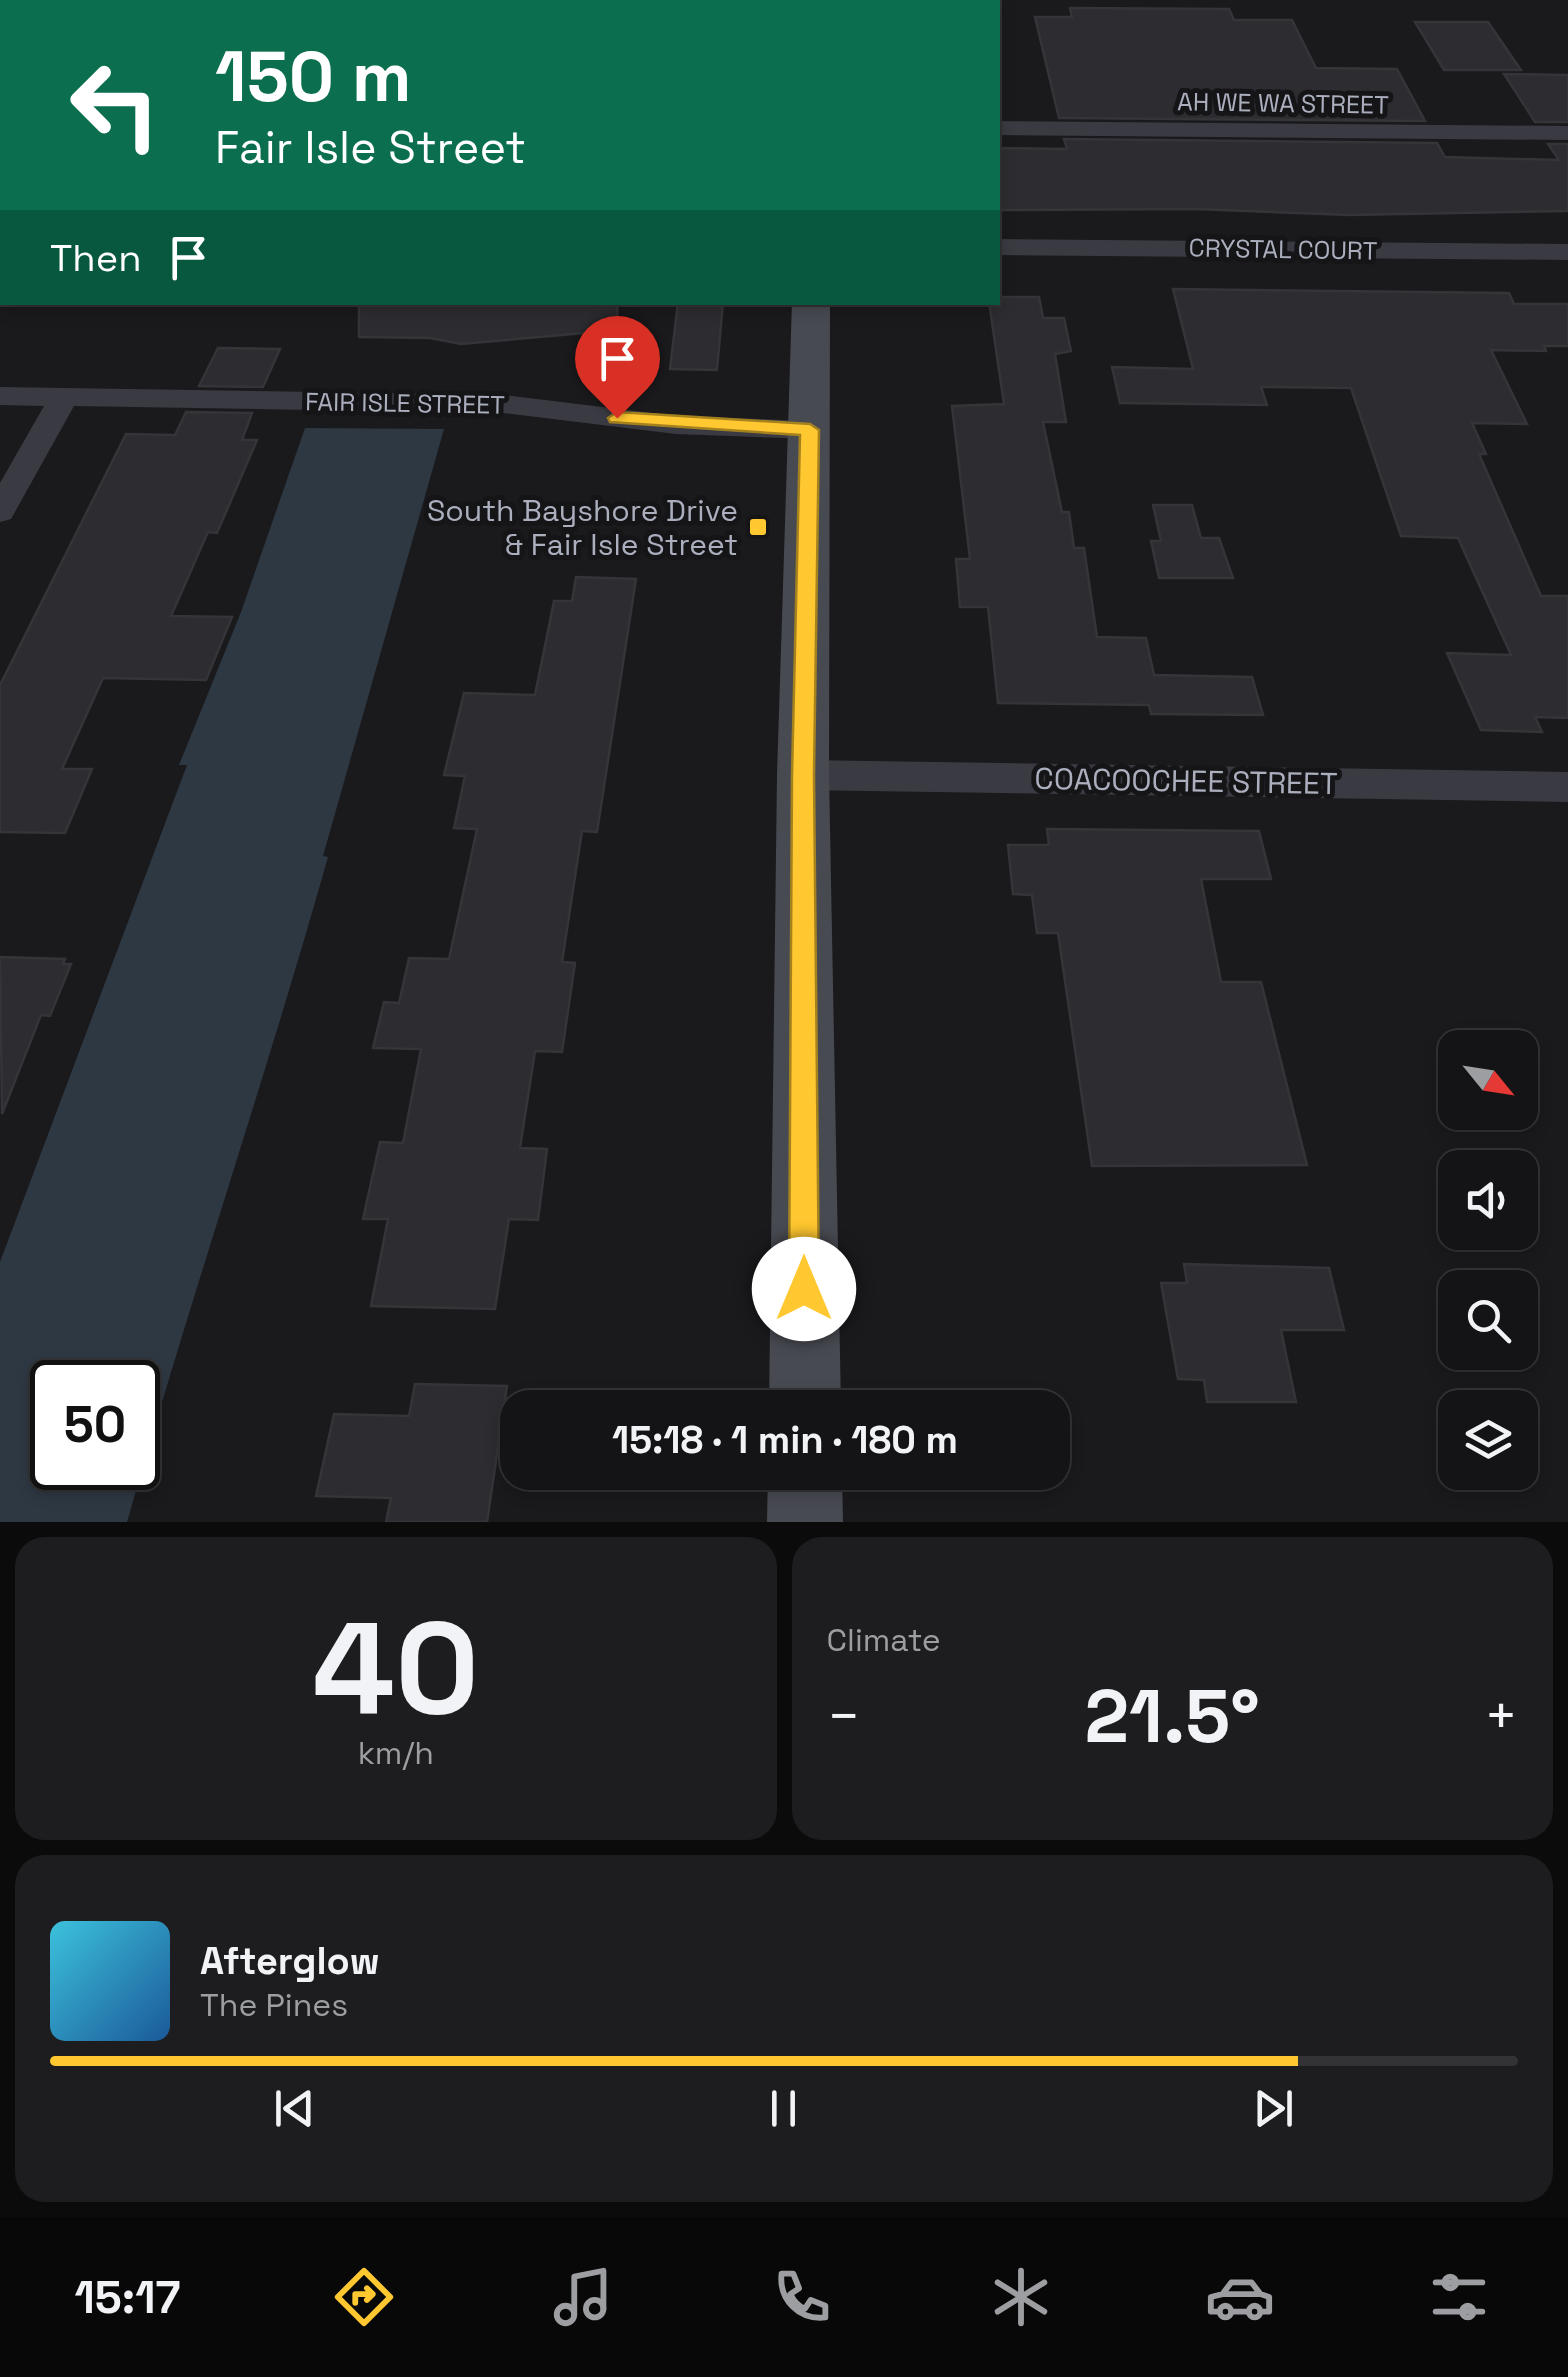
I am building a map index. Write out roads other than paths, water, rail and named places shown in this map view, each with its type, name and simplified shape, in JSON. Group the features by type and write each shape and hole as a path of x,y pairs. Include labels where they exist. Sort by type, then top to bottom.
{"main road":[{"path":"805,1390 803,775 810,305"},
{"path":"805,1490 805,1522"}],"street":[{"name":"AH WE WA STREET","path":"1000,128 1568,133"},
{"name":"CRYSTAL COURT","path":"1000,246 1568,252"},
{"name":"FAIR ISLE STREET","path":"0,396 487,403 654,423 810,430"},
{"path":"0,511 64,397"},
{"name":"COACOOCHEE STREET","path":"803,775 1568,788"}],"water":[{"path":"305,428 444,429 323,856 328,857 304,940 160,1410 160,1360 30,1360 30,1490 136,1490 127,1522 0,1522 0,1262 187,765 179,765 241,612"}],"place":[{"name":"South Bayshore Drive & Fair Isle Street","path":"758,527"}]}
